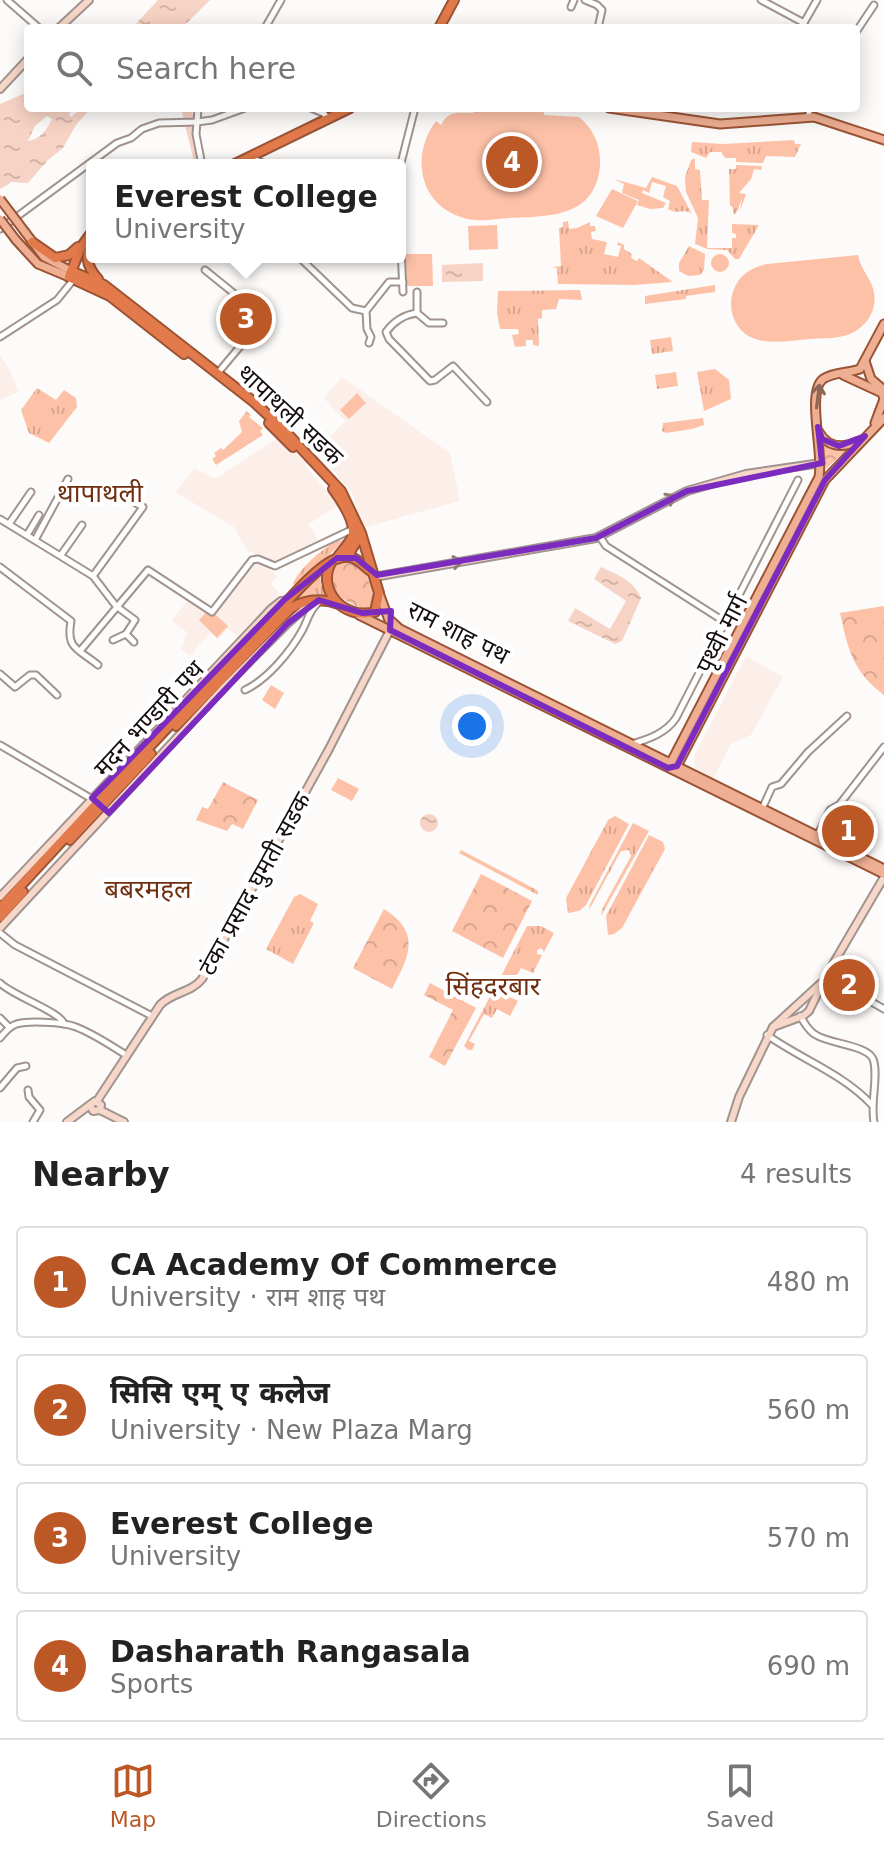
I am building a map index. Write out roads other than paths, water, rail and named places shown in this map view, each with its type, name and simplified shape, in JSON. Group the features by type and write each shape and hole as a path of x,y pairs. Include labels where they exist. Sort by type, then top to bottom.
{"highway":[{"path":"441,24 454,0"},
{"path":"246,159 334,112"},
{"path":"237,159 340,112"},
{"path":"32,242 51,257 59,258 69,255 86,241"},
{"path":"86,248 72,277 102,288"},
{"path":"88,263 102,288"},
{"name":"थापाथली सडक","path":"102,288 217,374 284,430 341,491 374,575"},
{"name":"थापाथली सडक","path":"102,288 266,419 333,490 357,531"},
{"path":"339,559 356,558 374,575 379,593 377,609 372,613 345,607 332,597 326,587 326,573 357,531"},
{"name":"मदन भण्डारी पथ","path":"0,917 287,603 339,559"},
{"name":"मदन भण्डारी पथ","path":"0,908 285,613 304,602 322,600 345,607"}],"main road":[{"path":"637,112 720,124 814,117 884,137"},
{"path":"670,112 722,119 802,112"},
{"path":"812,112 884,137"},
{"path":"0,199 47,260 72,277"},
{"path":"0,219 38,264 72,277"},
{"path":"821,463 817,388 826,377 860,369 884,324"},
{"path":"865,361 871,379 884,390"},
{"path":"841,374 860,381 884,396 873,428"},
{"path":"804,513 825,480 884,418"},
{"path":"818,427 824,440 839,446 854,443 865,436"},
{"name":"पृथ्वी मार्ग","path":"672,767 804,513 819,477 821,463"},
{"path":"379,593 389,619"},
{"path":"345,607 386,629"},
{"name":"राम शाह पथ","path":"884,873 672,767 632,744 400,629 389,619 386,629 672,767 762,809 884,873"}],"street":[{"path":"7,0 34,24"},
{"path":"63,24 89,0"},
{"path":"267,24 281,0"},
{"path":"571,7 574,0"},
{"path":"585,0 602,10 599,24"},
{"path":"761,0 800,24"},
{"path":"803,24 817,0"},
{"path":"860,26 874,5"},
{"path":"0,89 24,63"},
{"path":"197,112 194,122 201,159"},
{"path":"95,159 117,143 154,124 212,120 234,112"},
{"path":"318,112 327,117"},
{"path":"402,159 414,112"},
{"path":"250,157 254,159"},
{"path":"0,229 86,166"},
{"path":"305,263 352,308 366,311"},
{"path":"402,263 403,292"},
{"path":"205,270 262,316 217,374"},
{"path":"0,337 57,300 72,277"},
{"path":"369,343 371,337 367,329 366,311 389,282 403,282"},
{"path":"417,292 417,313"},
{"path":"443,323 429,323 417,313 403,315 386,332 389,339 430,381 453,366 487,402"},
{"path":"374,575 598,538 687,491 746,474 821,463"},
{"path":"35,540 68,479"},
{"path":"632,744 646,741 672,724 798,480"},
{"path":"9,524 31,492"},
{"path":"93,576 143,507 121,495"},
{"path":"27,535 39,515"},
{"path":"0,519 93,576 116,606 135,620 126,634 113,640"},
{"path":"61,555 82,525"},
{"path":"80,651 148,570 212,612 252,560 258,559 275,566 357,531"},
{"path":"598,538 725,623"},
{"path":"0,567 71,621 68,638 98,665"},
{"path":"245,690 258,682 290,649 312,609 322,600"},
{"path":"0,897 307,605 322,600"},
{"name":"टंका प्रसाद घुमती सडक","path":"94,1104 166,999 197,986 202,979 322,762 384,641 386,629"},
{"path":"126,634 134,642"},
{"path":"0,674 15,687 30,675 36,675 57,695"},
{"path":"762,809 772,787 781,784 808,752 847,716"},
{"path":"0,745 100,805"},
{"path":"817,836 830,810 839,805 884,747"},
{"path":"100,805 0,930 15,945 152,1016"},
{"path":"773,1027 809,1011 884,873"},
{"path":"731,1122 734,1108 767,1035 826,976"},
{"path":"826,976 884,1009"},
{"path":"0,983 28,1002 58,1015 62,1024 100,1038 126,1055"},
{"path":"799,1003 808,1004 807,1027"},
{"path":"799,1003 796,1013 811,1032 829,1042 863,1050 870,1055 874,1066 871,1105 874,1122"},
{"path":"0,1018 9,1027"},
{"path":"0,1038 9,1027 18,1023 70,1025"},
{"path":"767,1035 831,1074 871,1105"},
{"path":"0,1088 17,1068 26,1066"},
{"path":"28,1090 29,1097 40,1110 33,1122"},
{"path":"67,1122 94,1104 101,1105 100,1110 124,1122"}],"water":[{"path":"158,0 210,0 186,24 136,24"},
{"path":"24,94 24,112 70,112 71,117 77,112 87,112 63,148 28,183 12,182 0,189 0,104","holes":["47,116 52,119 36,139 28,141 35,126"]},
{"path":"483,263 483,281 442,282 442,265"},
{"path":"601,567 630,583 641,598 622,641 615,644 568,621 575,608 610,629 626,601 594,579"},
{"path":"429,814 438,823 429,832 420,823"}],"waterway":[{"path":"187,112 199,159"}],"place":[{"name":"Dasharath Rangasala","path":"512,162"},
{"name":"Everest College","path":"246,319"},
{"name":"CA Academy Of Commerce","path":"848,831"},
{"name":"सिसि एम् ए कलेज","path":"849,985"}],"district":[{"name":"थापाथली","path":"100,493"},
{"name":"बबरमहल","path":"148,889"},
{"name":"सिंहदरबार","path":"493,986"}]}
